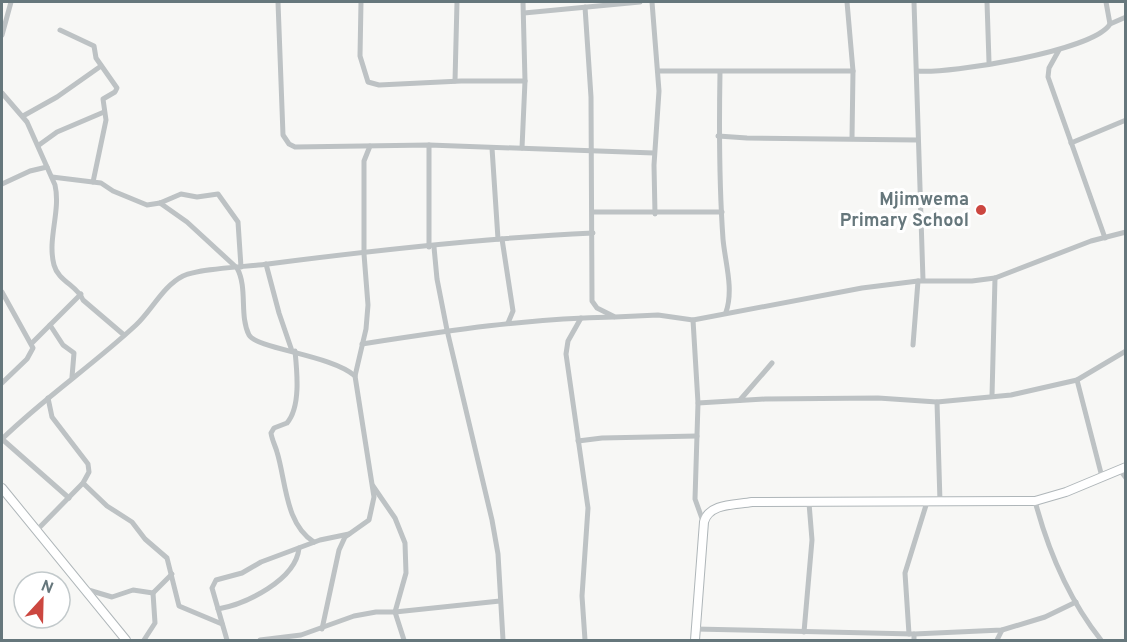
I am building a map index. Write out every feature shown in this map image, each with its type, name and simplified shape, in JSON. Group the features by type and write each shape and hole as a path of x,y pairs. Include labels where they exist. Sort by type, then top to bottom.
{"street":[{"path":"2,35 11,2"},
{"path":"278,2 283,135 289,144 300,148 429,145 654,153"},
{"path":"361,2 360,56 368,82 379,86 455,81 525,81"},
{"path":"455,81 457,2"},
{"path":"522,148 525,81 523,2"},
{"path":"524,13 587,5 640,2"},
{"path":"652,2 659,110 654,153 655,214"},
{"path":"848,2 853,71 852,138"},
{"path":"913,345 921,280 917,140 918,71 914,2"},
{"path":"987,2 989,62"},
{"path":"1106,2 1110,24"},
{"path":"587,5 593,212 592,301 597,308 615,317"},
{"path":"918,71 949,71 1059,50 1097,36 1110,24 1125,17"},
{"path":"60,30 91,43 101,66 117,88 115,92 103,99 105,123 93,182"},
{"path":"1059,50 1049,68 1048,77 1105,237"},
{"path":"23,116 57,98 101,66"},
{"path":"658,71 853,71"},
{"path":"720,72 718,135 730,297 726,312"},
{"path":"2,93 23,116 39,145 58,196 54,264 58,273 81,294 83,300 124,335"},
{"path":"39,145 57,132 104,112"},
{"path":"1071,142 1125,120"},
{"path":"718,135 747,138 917,140"},
{"path":"429,145 431,247 447,330 492,519 498,554 503,640"},
{"path":"322,629 339,550 343,541 369,520 375,497 355,376 366,329 368,304 364,254 364,161 370,146"},
{"path":"492,148 500,239 513,311 508,323"},
{"path":"2,184 47,167"},
{"path":"52,177 62,176 104,184 113,191 147,205 160,203 180,194 197,197 213,193 220,196 238,222 239,267 250,337 273,349 293,351 333,363 355,376"},
{"path":"160,203 187,222 239,267"},
{"path":"593,212 655,214 722,212"},
{"path":"362,344 508,323 658,315 693,320 726,312 921,280 972,281 995,278 1105,237 1125,232"},
{"path":"69,498 2,439 146,316 177,280 186,275 239,267 500,239 593,233"},
{"path":"266,264 279,313 293,351 296,395 293,414 287,423 274,428 271,434 284,488 296,521 303,533 314,542"},
{"path":"992,396 995,278"},
{"path":"2,294 32,343"},
{"path":"2,384 27,359 32,343 81,294"},
{"path":"582,318 568,341 566,354 588,508 582,596 585,640"},
{"path":"693,320 698,403 695,499 704,524"},
{"path":"50,325 63,345 74,353 72,377"},
{"path":"698,403 739,400 878,398 937,402 1035,391 1077,380 1125,351"},
{"path":"739,400 749,393 772,363"},
{"path":"1077,380 1102,477"},
{"path":"36,531 83,483 89,472 88,464 52,417 48,398"},
{"path":"937,402 940,502"},
{"path":"578,441 602,438 698,436"},
{"path":"695,640 704,524 708,512 722,506 752,502 1035,501 1123,469 1125,478"},
{"path":"83,483 107,506 132,522 145,539 167,558 178,606 222,624"},
{"path":"373,486 395,518 405,543 406,573 395,612 404,640"},
{"path":"2,488 126,640"},
{"path":"1035,501 1041,524 1076,602 1101,640"},
{"path":"912,636 905,573 927,502"},
{"path":"804,632 812,540 809,503"},
{"path":"227,640 212,588 216,580 242,573 257,564 314,542 351,534"},
{"path":"218,609 246,601 285,574 296,564 299,548"},
{"path":"84,588 112,597 133,591 153,592 172,574"},
{"path":"144,640 155,623 153,592"},
{"path":"260,640 302,638 354,616 500,601"},
{"path":"695,629 912,636 1002,630 1045,617 1076,602"},
{"path":"997,640 1002,630"}],"place":[{"name":"Mjimwema Primary School","path":"981,210"}]}
